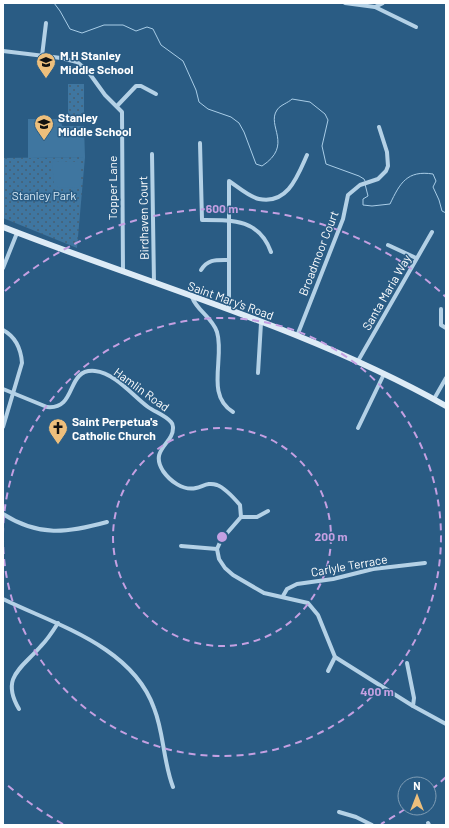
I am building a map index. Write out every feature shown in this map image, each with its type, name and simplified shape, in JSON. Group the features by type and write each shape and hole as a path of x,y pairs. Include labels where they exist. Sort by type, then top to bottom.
{"street":[{"path":"345,3 375,7 416,27"},
{"path":"375,7 383,3"},
{"path":"42,56 46,23"},
{"path":"3,50 70,60 87,70 105,95 117,106 136,86 141,86 156,94"},
{"name":"Topper Lane","path":"117,106 122,112 123,272"},
{"name":"Broadmoor Court","path":"297,336 343,219 348,195 360,185 372,182 383,175 388,166 387,152 379,127"},
{"path":"200,143 202,220 228,220 242,222 256,230 266,240 271,252"},
{"name":"Birdhaven Court","path":"152,154 154,283"},
{"path":"229,310 229,181 259,199 277,198 288,191 293,185 307,155"},
{"name":"Saint Mary's Road","path":"3,227 297,336 384,374 446,406"},
{"name":"Santa Maria Way","path":"358,362 432,232"},
{"path":"3,268 17,233"},
{"path":"388,245 416,258"},
{"path":"201,270 206,262 211,260 228,260"},
{"path":"192,297 194,303 209,318 217,332 219,394 224,406 233,412"},
{"path":"441,309 441,325 446,328"},
{"path":"258,373 261,323"},
{"path":"3,330 15,340 21,355 20,372 3,427"},
{"name":"Hamlin Road","path":"3,389 47,407 56,407 62,405 68,397 76,379 88,372 100,372 118,382 171,422 173,428 172,433 161,449 158,458 164,471 176,484 185,488 197,488 207,483 220,486 240,504 241,517"},
{"path":"358,428 384,374"},
{"path":"434,399 446,378"},
{"path":"268,511 257,517 241,517 221,540 217,549 219,559 233,575 264,593 283,596 308,603 318,615 335,657 413,706 446,724"},
{"path":"3,514 28,526 52,531 70,531 107,522"},
{"path":"181,546 217,549"},
{"name":"Carlyle Terrace","path":"283,596 287,589 297,584 333,579 373,569 425,563"},
{"path":"3,599 58,623 89,639 120,661 138,679 153,705 159,722 168,774 173,787"},
{"path":"20,709 9,693 9,683 15,671 41,646 58,623"},
{"path":"328,671 335,657"},
{"path":"407,663 414,698 413,706"},
{"path":"338,812 356,816 372,825"}],"green space":[{"path":"68,84 84,84 84,123 68,123"},
{"path":"28,119 61,119 62,126 84,126 85,157 28,158"},
{"name":"Stanley Park","path":"85,157 77,248 3,218 3,158"},
{"path":"52,161 79,162 79,187 61,188 54,186"}],"waterway":[{"path":"54,3 70,29 82,33 104,25 123,25 136,31 147,27 153,29 161,45 183,61 196,90 199,102 208,109 231,117 239,123 256,164 262,166 276,151 278,143 275,116 278,108 292,99 310,102 325,114 328,120 322,146 326,164 359,176 365,181"},
{"path":"365,184 368,196 363,199 363,205 372,206 390,204 401,184 411,176 424,173 433,174 436,181 433,187 442,211 446,213"}],"place":[{"name":"M H Stanley Middle School","path":"46,79"},
{"name":"Stanley Middle School","path":"44,141"},
{"name":"Saint Perpetua's Catholic Church","path":"58,445"}]}
